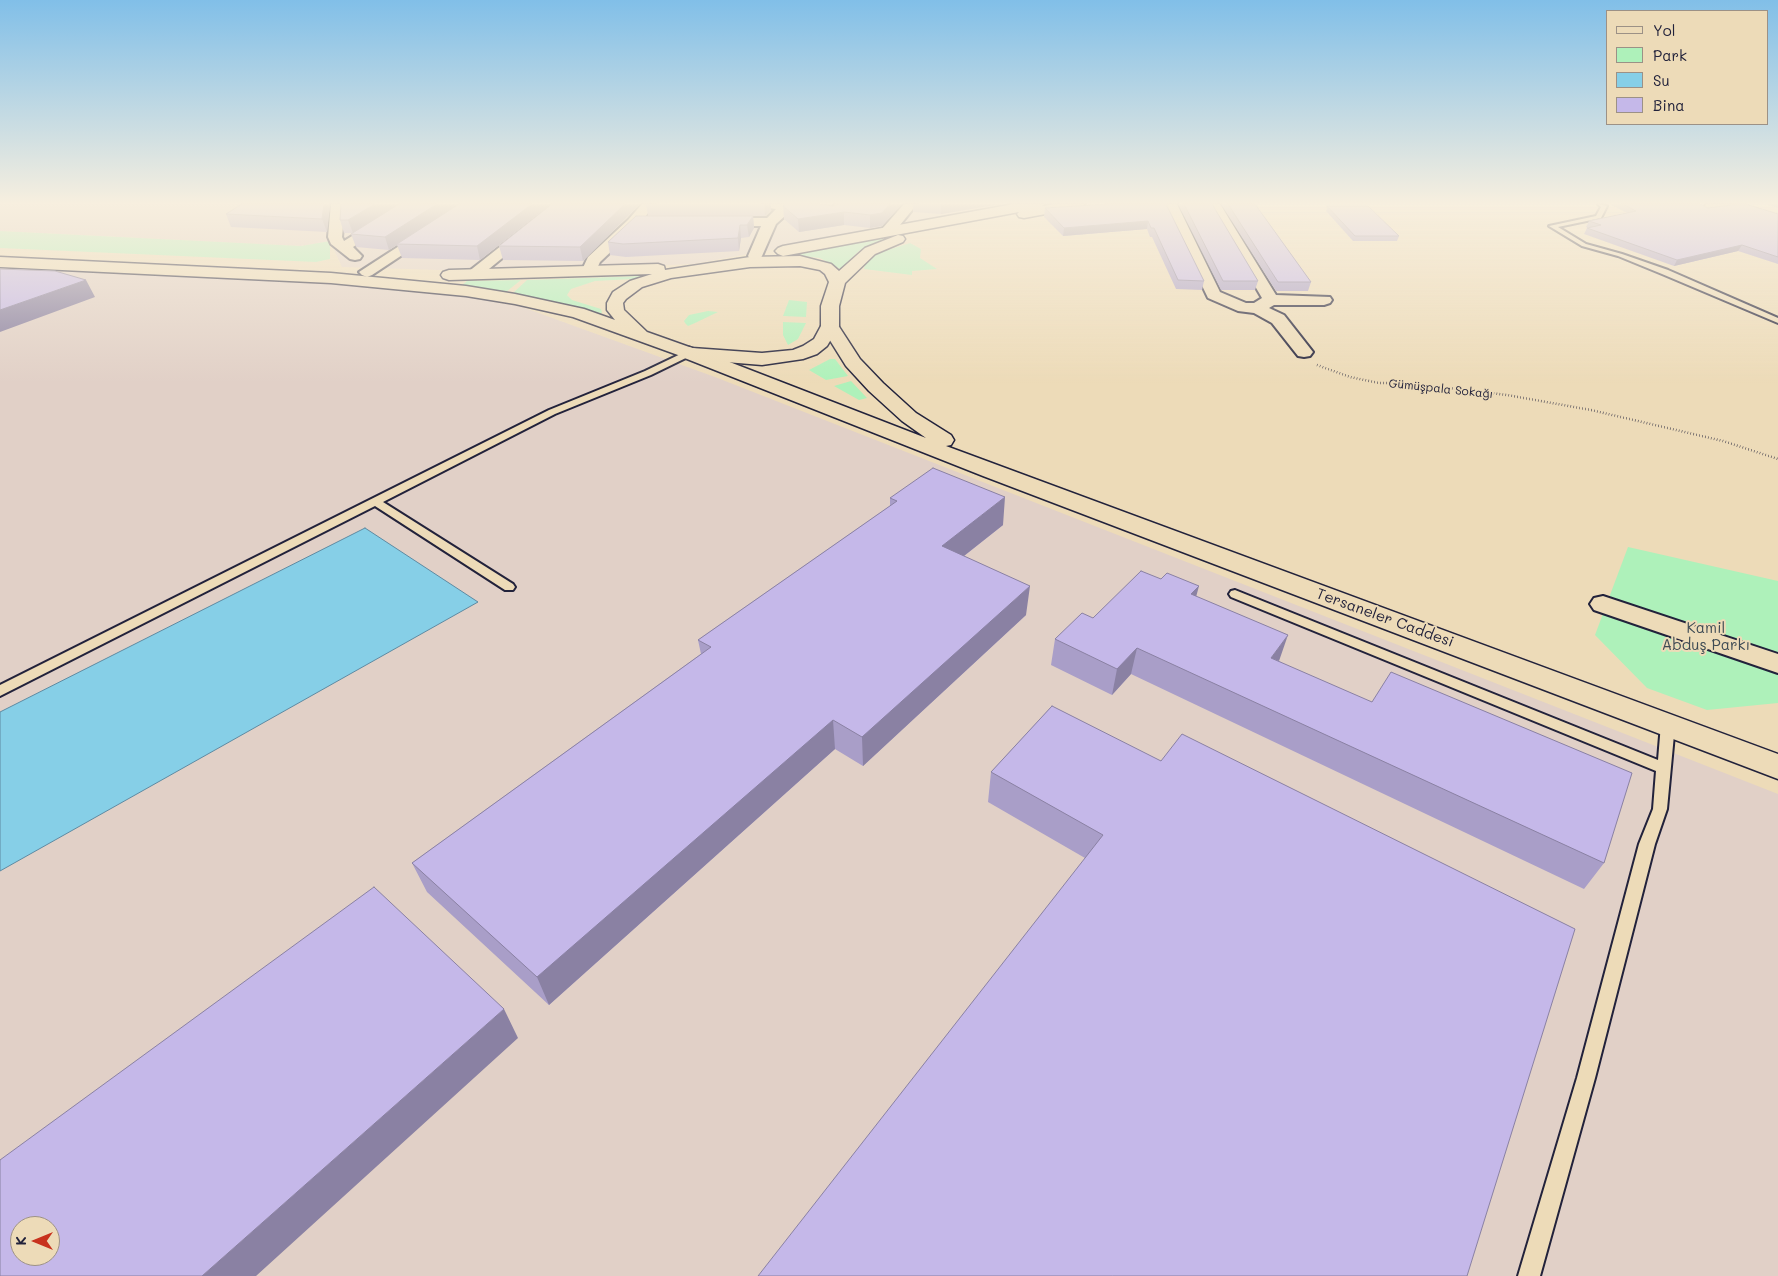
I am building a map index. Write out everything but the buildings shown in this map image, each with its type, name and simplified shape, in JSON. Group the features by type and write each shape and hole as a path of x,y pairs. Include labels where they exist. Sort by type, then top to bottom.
{"main road":[{"path":"32,264 331,278 432,287 549,306 578,313 689,353 991,470"},
{"path":"204,264 367,272 473,275 588,272 738,264"},
{"path":"640,335 616,310 615,303 619,296 636,284 650,279 724,264"},
{"path":"814,264 831,271 837,282"},
{"path":"689,353 742,359 788,357 810,350 821,342 830,326 830,306 837,282 855,264"},
{"path":"830,326 854,362 876,387 909,417 991,470"},
{"name":"Tersaneler Caddesi","path":"991,470 1778,767"}],"street":[{"path":"349,271 352,264"},
{"path":"367,272 380,264"},
{"path":"473,275 487,264"},
{"path":"588,272 592,264"},
{"path":"1199,264 1214,294 1244,308 1264,304 1324,300"},
{"path":"1243,264 1264,304 1304,352"},
{"path":"1603,604 1778,664"}],"lane":[{"path":"1643,264 1778,322"},
{"path":"0,691 552,412 648,373 689,353"},
{"path":"376,502 509,587"},
{"path":"1235,594 1664,768"},
{"path":"1529,1276 1586,1078 1646,844 1660,809 1668,724"}],"path":[{"name":"Gümüşpala Sokağı","path":"1304,352 1303,360 1350,377 1379,383 1407,383 1507,396 1591,410 1724,441 1778,458"}],"shaded area":[{"path":"0,264 189,273 419,288 522,307 715,377 1778,794 1778,1276 0,1276"},
{"path":"340,264 696,264 538,271 342,267"}],"green space":[{"path":"830,264 846,264 840,269"},
{"path":"865,264 929,264 937,269 912,271 912,275 864,269"},
{"path":"643,276 633,279 595,281 571,289 567,295 572,300 601,309 602,313 513,293 527,280"},
{"path":"521,280 506,292 462,285 467,281"},
{"path":"789,300 807,302 806,317 783,316"},
{"path":"708,311 718,312 688,326 684,321 689,315"},
{"path":"783,322 806,323 798,339 788,345 783,335"},
{"path":"830,359 835,359 848,376 826,380 809,370"},
{"path":"851,381 867,398 859,400 834,386"},
{"name":"Kamil Abduş Parkı","path":"1628,547 1778,581 1778,703 1707,710 1647,688 1595,635"}],"water":[{"path":"365,528 478,602 0,871 0,712"}]}
